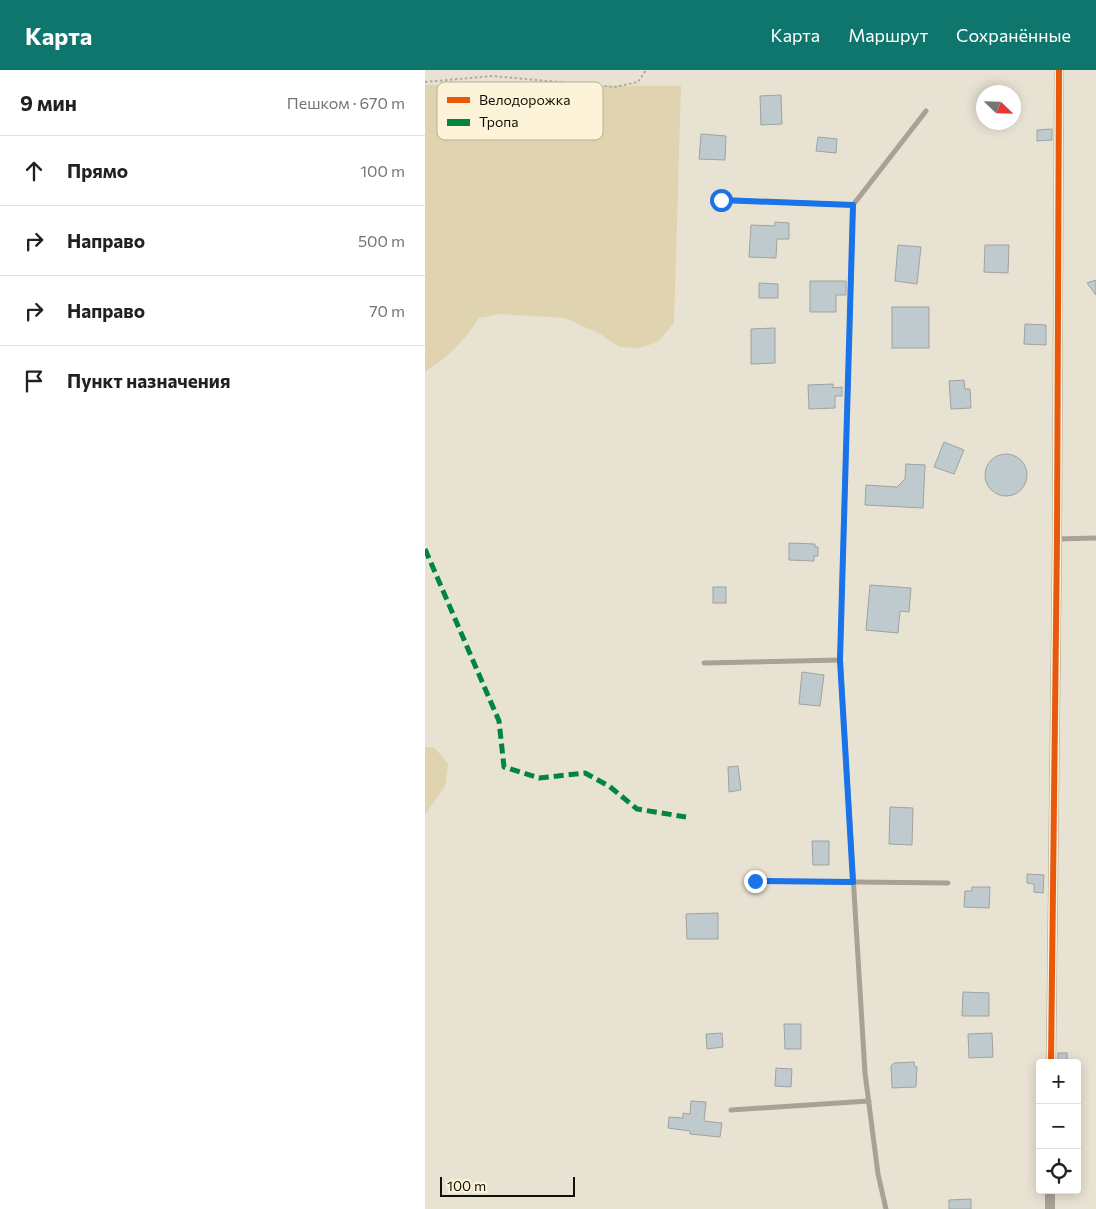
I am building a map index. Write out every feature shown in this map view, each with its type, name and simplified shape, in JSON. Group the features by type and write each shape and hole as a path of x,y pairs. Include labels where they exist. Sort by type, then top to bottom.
{"street":[{"path":"1051,1059 1057,539 1059,70"},
{"path":"1050,1194 1050,1209"}],"lane":[{"path":"886,1209 878,1174 869,1102 853,882 840,660 853,205 926,112"},
{"path":"721,200 853,205"},
{"path":"1057,539 1096,538"},
{"path":"704,663 840,660"},
{"path":"755,881 948,883"},
{"path":"731,1110 869,1102"}],"path":[{"path":"603,87 614,88 638,82 646,70"},
{"path":"425,82 492,76 553,82"}],"shaded area":[{"path":"425,85 437,85 437,140 603,140 603,86 681,86 674,323 658,342 639,348 619,347 602,335 565,318 500,314 479,318 455,348 441,361 425,371"},
{"path":"425,747 435,748 448,764 445,786 425,815"}],"building":[{"path":"781,95 782,124 761,125 760,96"},
{"path":"1052,129 1052,140 1037,141 1037,130"},
{"path":"701,134 726,136 725,160 699,159"},
{"path":"818,137 837,139 836,153 816,151"},
{"path":"775,222 789,223 789,239 777,239 776,258 749,257 751,225 775,226"},
{"path":"898,245 921,247 917,284 895,281"},
{"path":"985,245 1009,245 1008,273 984,272"},
{"path":"1096,280 1096,295 1087,283"},
{"path":"810,281 846,281 846,295 836,295 836,312 810,312"},
{"path":"759,283 778,284 778,298 759,298"},
{"path":"892,307 929,307 929,348 892,348"},
{"path":"1025,324 1046,325 1046,345 1024,344"},
{"path":"775,328 775,363 751,364 751,329"},
{"path":"964,380 965,389 970,389 971,408 951,409 949,381"},
{"path":"833,384 833,388 842,387 842,396 835,396 835,408 809,409 808,385"},
{"path":"944,442 964,450 954,474 934,467"},
{"path":"1010,454 1018,457 1024,463 1027,475 1024,487 1018,493 1002,496 994,493 988,487 985,471 988,463 994,457"},
{"path":"906,464 925,465 923,508 865,505 866,485 897,487 905,479"},
{"path":"789,543 815,544 815,547 818,547 818,556 814,556 814,561 789,560"},
{"path":"870,585 911,588 909,612 900,611 898,633 866,630"},
{"path":"713,587 726,587 726,603 713,603"},
{"path":"802,672 824,675 820,706 799,704"},
{"path":"738,766 741,790 729,792 728,767"},
{"path":"890,807 913,808 912,845 889,844"},
{"path":"812,841 829,841 829,865 813,865"},
{"path":"1027,874 1044,875 1043,893 1034,892 1034,884 1027,883"},
{"path":"972,887 990,887 989,908 964,907 965,891 972,891"},
{"path":"718,913 718,939 687,939 686,914"},
{"path":"963,992 989,993 989,1016 962,1016"},
{"path":"784,1024 801,1024 801,1049 785,1049"},
{"path":"722,1033 723,1047 707,1049 706,1034"},
{"path":"992,1033 993,1057 969,1058 968,1034"},
{"path":"1058,1053 1067,1053 1067,1059 1058,1059"},
{"path":"914,1062 915,1067 917,1067 916,1087 892,1088 891,1066 894,1063"},
{"path":"776,1068 792,1069 791,1087 775,1086"},
{"path":"691,1101 706,1102 704,1121 722,1123 720,1137 690,1134 690,1131 668,1128 669,1117 683,1118 683,1113 690,1114"},
{"path":"971,1199 971,1209 949,1209 949,1200"}],"marked path":[{"path":"425,549 499,721 504,767 539,778 585,773 609,786 637,809 686,817"}],"cycle path":[{"path":"1051,1059 1057,539 1059,70"}],"route":[{"path":"721,200 853,205 840,660 853,882 755,881"}]}
